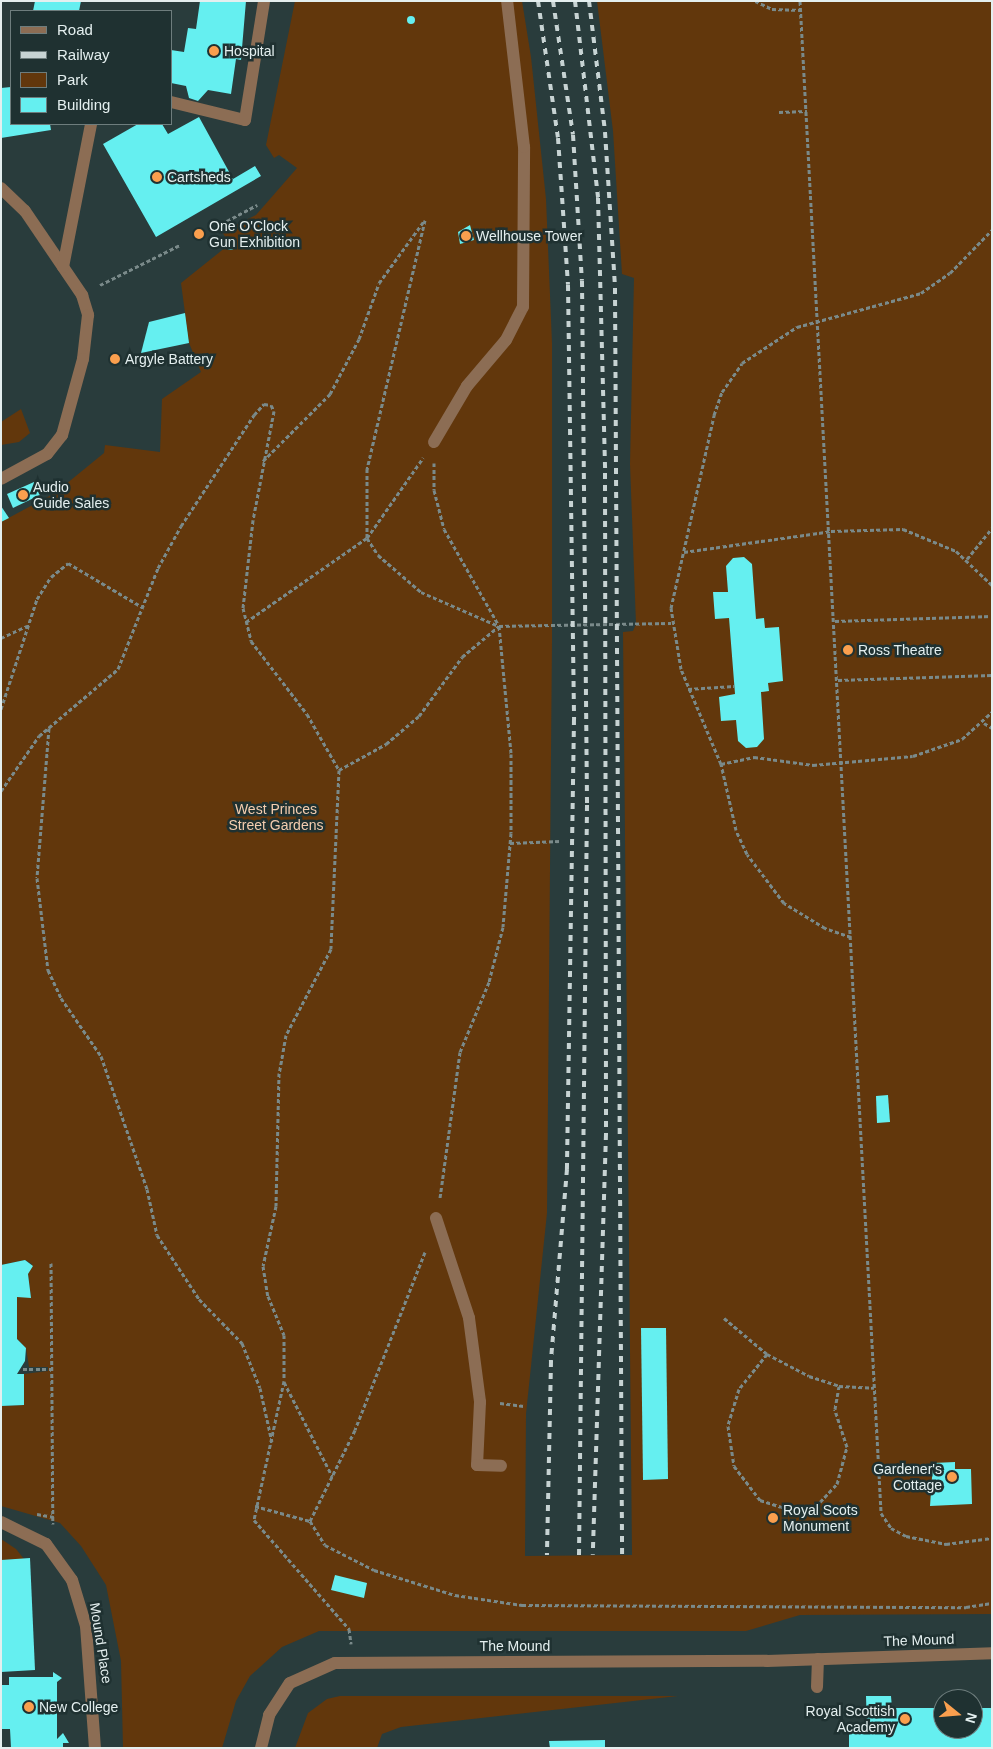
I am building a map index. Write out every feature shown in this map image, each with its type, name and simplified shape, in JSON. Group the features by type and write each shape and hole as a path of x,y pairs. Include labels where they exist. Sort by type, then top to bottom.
{"street":[{"path":"172,102 245,120 264,1"},
{"path":"434,442 467,386 506,340 523,307 524,147 507,1"},
{"path":"63,267 91,125"},
{"path":"1,188 25,210 82,295 87,338 62,435 47,454 1,479"},
{"path":"436,1218 469,1318 480,1402 477,1465 501,1466"},
{"name":"Mound Place","path":"1,1522 46,1544 72,1580 86,1626 94,1748"},
{"name":"The Mound","path":"260,1748 269,1715 290,1683 335,1663 818,1660 992,1653"},
{"path":"817,1687 818,1660"}],"path":[{"path":"754,1 772,9 801,10"},
{"path":"800,1 831,530 874,1388 885,1522 897,1533 946,1544 992,1538"},
{"path":"779,112 807,111"},
{"path":"221,224 257,206"},
{"path":"263,461 330,394 359,339 379,283 425,220 367,469 367,538 378,555 421,592 499,626 542,622 671,623"},
{"path":"851,937 798,913 758,874 736,830 721,764 688,689 671,623 684,552 722,392 755,352 797,327 921,293 950,273 992,230"},
{"path":"82,295 180,245"},
{"path":"1,791 49,727 118,669 142,607 182,526 254,414 268,404 274,411 263,461 243,586 246,622 255,647 307,714 338,770 331,949 286,1035 279,1073 276,1196 263,1266 268,1296 284,1335 284,1381 272,1443 255,1506 254,1520 350,1629"},
{"path":"246,622 367,538 434,442"},
{"path":"310,1521 355,1430 436,1218 460,1052 489,982 503,927 510,842 510,719 499,626 441,520 434,490 434,442"},
{"path":"967,558 992,528"},
{"path":"684,552 831,530 903,529 932,538 967,558 992,585"},
{"path":"1,709 28,626 50,577 68,563 142,607"},
{"path":"835,621 992,616"},
{"path":"1,638 28,626"},
{"path":"338,770 386,744 419,716 462,657 499,626"},
{"path":"838,680 992,675"},
{"path":"688,689 734,686"},
{"path":"721,764 754,757 801,765 842,764 913,756 962,739 984,723 992,712"},
{"path":"984,723 992,728"},
{"path":"49,727 37,878 40,928 48,970 61,998 101,1056 147,1189 157,1235 199,1299 242,1343 260,1388 272,1443"},
{"path":"510,842 560,841"},
{"path":"51,1263 54,1523"},
{"path":"724,1318 767,1354 839,1386 874,1388"},
{"path":"767,1354 739,1389 728,1426 734,1466 760,1500 781,1507 809,1507 820,1502 837,1484 847,1447 835,1409 839,1386"},
{"path":"23,1369 53,1369"},
{"path":"284,1381 332,1477"},
{"path":"509,1404 526,1406"},
{"path":"255,1506 310,1521 325,1545 374,1570 454,1595 522,1605 966,1607 992,1603"},
{"path":"44,1517 54,1517"}],"green space":[{"name":"West Princes Street Gardens","path":"295,1 522,1 531,57 546,199 552,343 552,640 547,1213 526,1414 525,1556 632,1555 623,632 633,631 636,624 630,464 634,278 622,274 613,131 597,1 992,1 992,1614 800,1615 746,1631 319,1631 282,1647 250,1676 236,1701 222,1748 123,1748 121,1661 106,1585 81,1546 60,1523 1,1506 1,1406 24,1405 24,1374 48,1371 48,1367 29,1367 26,1348 17,1339 17,1297 31,1297 28,1274 32,1264 25,1260 1,1265 1,522 55,493 104,453 105,445 160,452 162,399 201,372 189,343 181,283 226,247 233,248 222,232 256,215 297,168 279,155 274,158 266,145"},
{"path":"21,409 30,433 19,442 1,445 1,422"},
{"path":"1,1539 16,1549 24,1559 1,1560"},
{"path":"340,1696 678,1696 401,1727 382,1734 377,1748 295,1748 308,1713 327,1699"}],"building":[{"path":"35,1 81,1 79,10 33,10"},
{"name":"Hospital","path":"200,1 246,1 241,60 236,59 231,94 208,90 198,101 189,98 186,86 172,83 172,50 184,52 188,28 196,29"},
{"path":"411,16 415,20 411,24 407,20"},
{"path":"10,87 10,125 50,125 51,130 1,138 1,88"},
{"name":"Cartsheds","path":"199,117 233,179 255,166 261,176 156,237 103,144 136,125 163,125 168,134"},
{"name":"Wellhouse Tower","path":"470,225 474,240 460,244 458,232"},
{"path":"230,241 234,245 230,249 226,245"},
{"path":"185,313 189,343 141,353 149,322"},
{"name":"Audio Guide Sales","path":"34,482 40,495 13,508 7,494"},
{"path":"1,506 9,518 1,522"},
{"path":"744,557 752,564 756,619 764,618 765,628 779,627 783,681 768,683 769,691 761,692 764,739 757,747 746,748 738,741 736,720 721,721 719,697 735,694 729,618 715,619 713,592 728,592 726,566 733,558"},
{"path":"888,1095 890,1122 877,1123 876,1096"},
{"path":"25,1260 33,1266 28,1274 31,1298 17,1297 17,1339 26,1348 25,1361 17,1374 24,1374 24,1405 1,1406 1,1265"},
{"path":"641,1328 666,1328 668,1479 643,1480"},
{"name":"Gardener's Cottage","path":"955,1462 955,1469 971,1469 972,1504 930,1506 933,1463"},
{"path":"30,1558 35,1670 1,1672 1,1560"},
{"path":"335,1575 367,1583 364,1598 331,1590"},
{"name":"New College","path":"53,1672 62,1678 57,1682 57,1739 63,1733 69,1743 63,1743 63,1748 11,1748 10,1729 1,1729 1,1685 9,1685 9,1677 53,1677"},
{"name":"Royal Scottish Academy","path":"866,1696 891,1696 892,1708 933,1708 933,1739 983,1739 983,1708 992,1708 992,1748 849,1748 849,1730 867,1730"},
{"path":"605,1740 605,1748 550,1748 549,1741"}],"railway":[{"path":"538,1 558,138 568,285 574,719 567,1169 551,1361 547,1555"},
{"path":"553,1 573,135 582,281 587,805 579,1555"},
{"path":"575,1 598,198 605,473 606,1134 593,1555"},
{"path":"589,1 605,132 615,288 622,1555"}],"place":[{"name":"Hospital","path":"214,51"},
{"name":"Cartsheds","path":"157,177"},
{"name":"One O'Clock Gun Exhibition","path":"199,234"},
{"name":"Wellhouse Tower","path":"466,236"},
{"name":"Argyle Battery","path":"115,359"},
{"name":"Audio Guide Sales","path":"23,495"},
{"name":"Ross Theatre","path":"848,650"},
{"name":"Gardener's Cottage","path":"952,1477"},
{"name":"Royal Scots Monument","path":"773,1518"},
{"name":"New College","path":"29,1707"},
{"name":"Royal Scottish Academy","path":"905,1719"}]}
